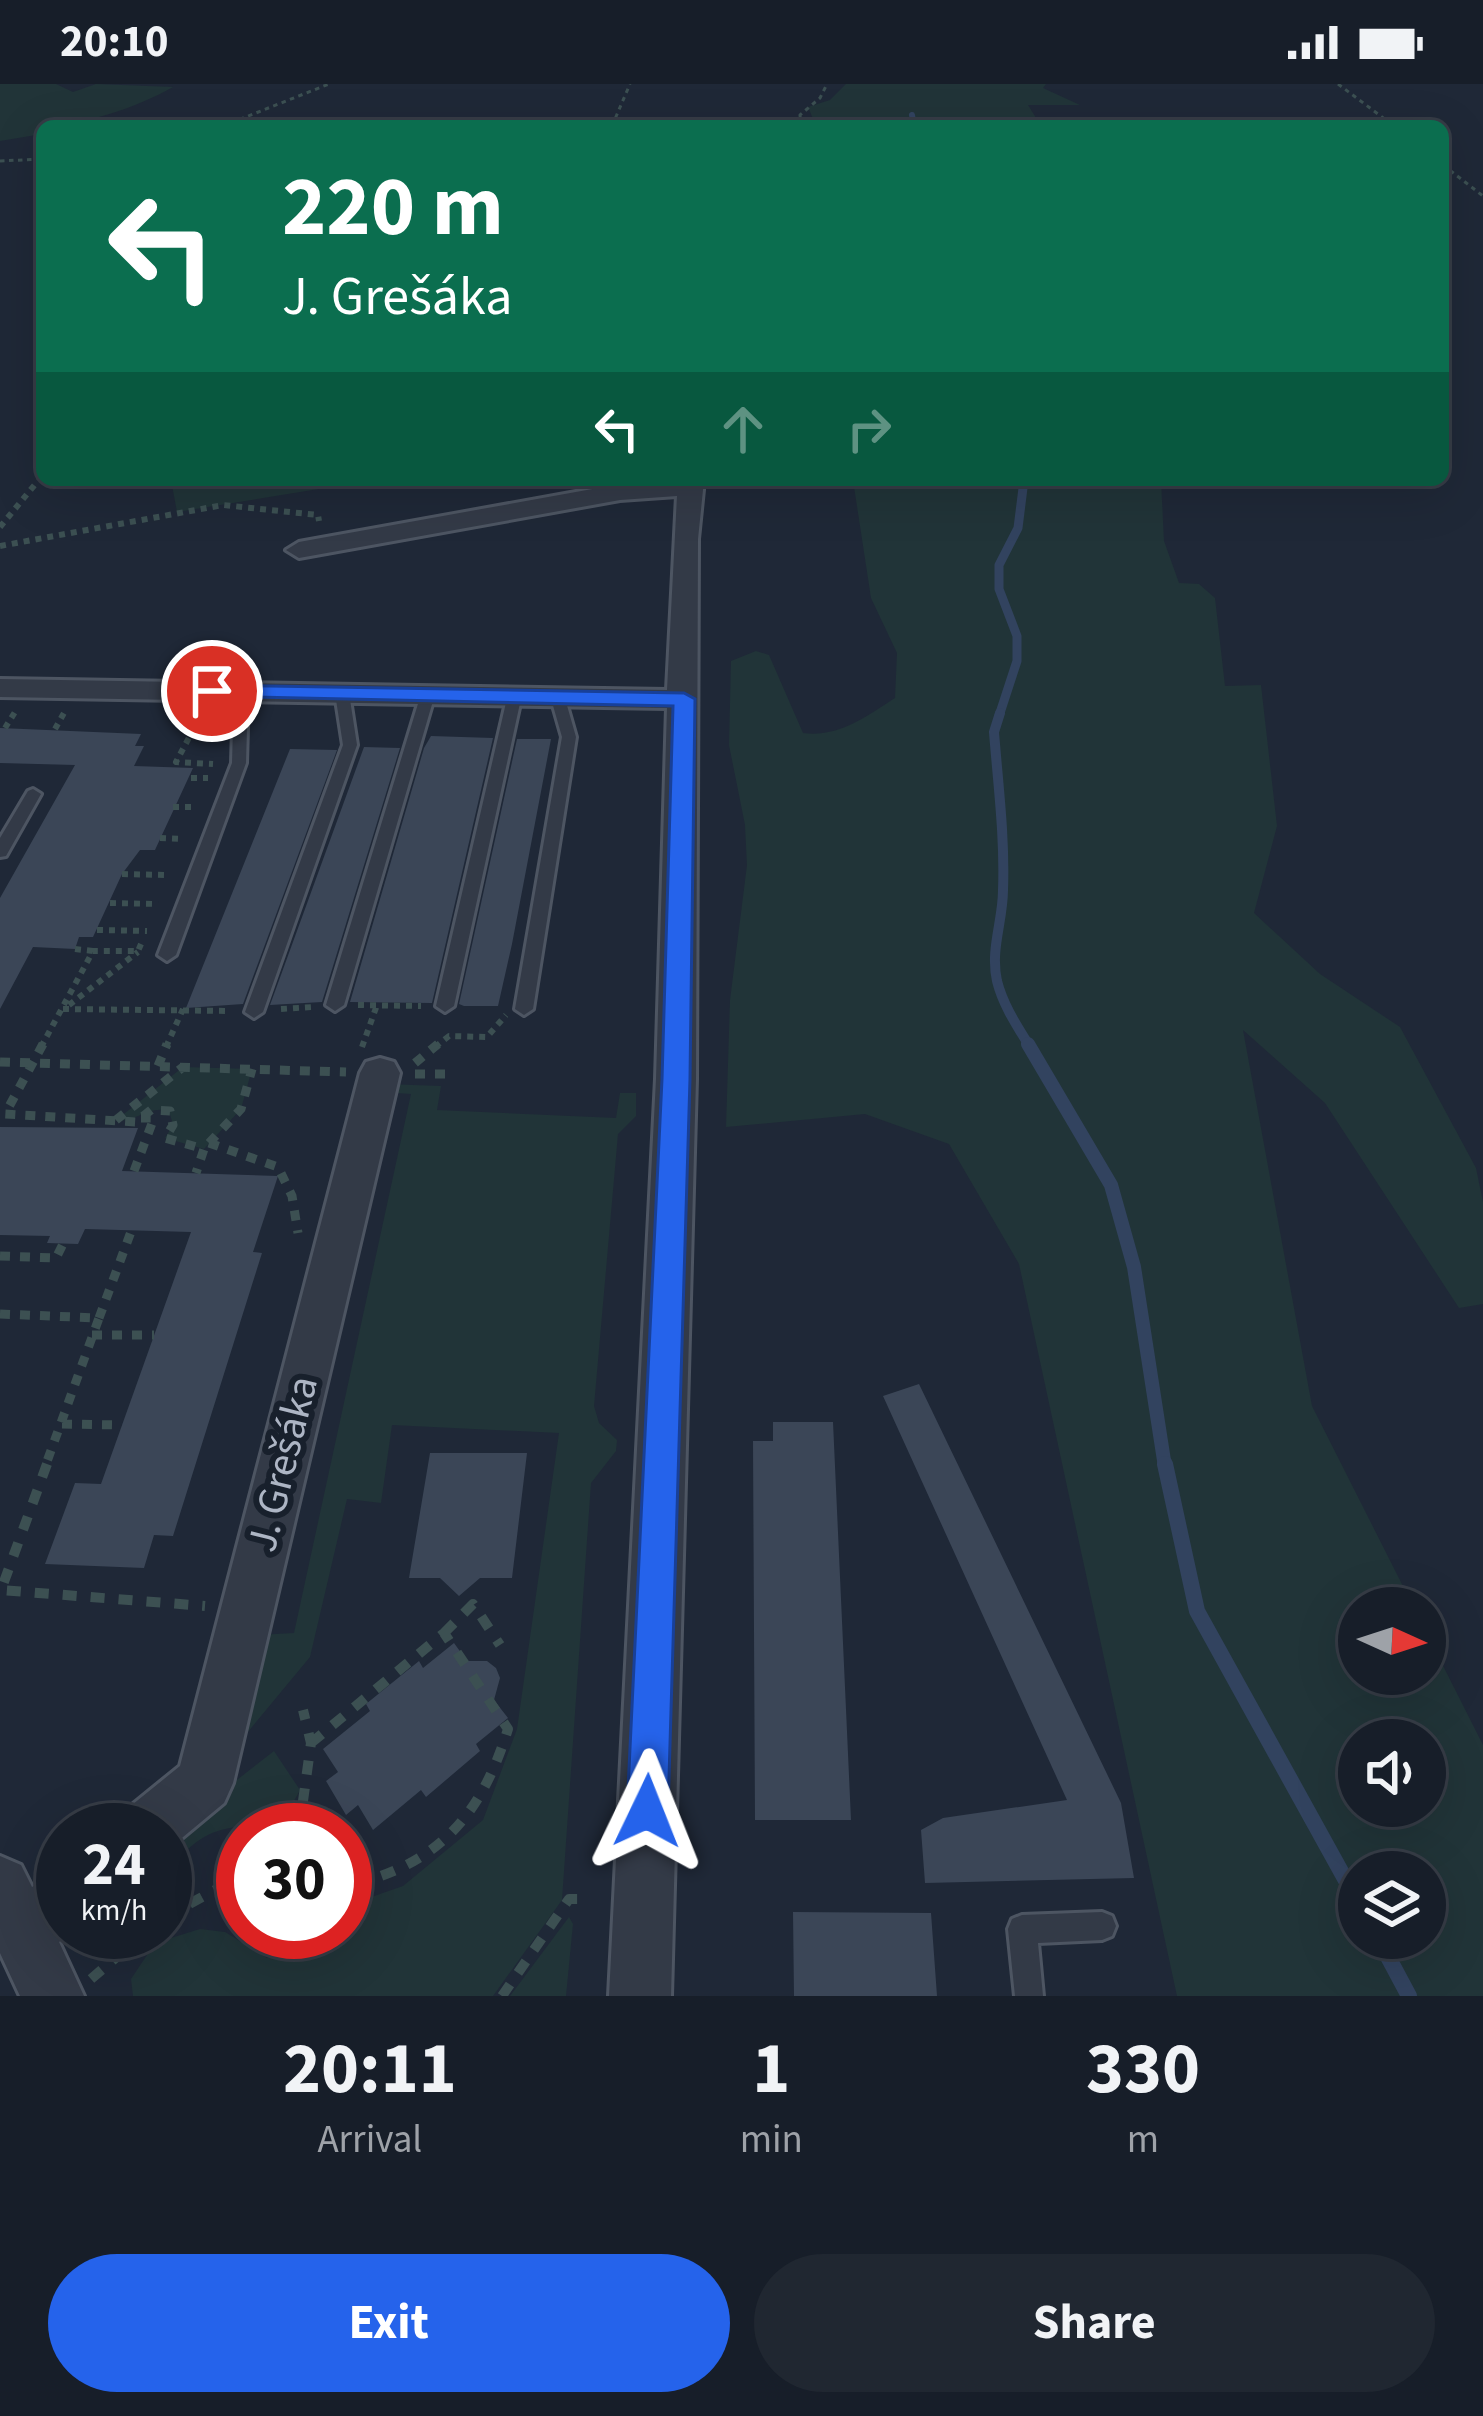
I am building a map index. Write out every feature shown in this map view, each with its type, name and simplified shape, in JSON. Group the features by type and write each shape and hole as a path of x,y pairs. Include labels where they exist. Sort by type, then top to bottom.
{"street":[{"path":"312,548 673,486"},
{"path":"640,1996 676,1079 691,486"},
{"path":"0,688 684,699"},
{"name":"J. Grešáka","path":"180,1803 204,1783 370,1079"}],"lane":[{"path":"167,956 239,763 241,692"},
{"path":"254,1012 350,745 342,693"},
{"path":"335,1005 428,694"},
{"path":"445,1006 515,694"},
{"path":"518,1009 569,737 557,695"},
{"path":"0,852 33,794"},
{"path":"1029,1996 1022,1929 1102,1926"}],"path":[{"path":"238,120 329,84"},
{"path":"614,120 629,84"},
{"path":"800,120 827,84"},
{"path":"1338,84 1386,120"},
{"path":"0,161 36,159"},
{"path":"1449,170 1483,196"},
{"path":"0,527 36,483"},
{"path":"0,547 223,505 318,515 312,548"},
{"path":"0,711 32,711"},
{"path":"48,711 87,712"},
{"path":"63,1009 138,952 201,808 213,764 176,762 202,713 178,713"},
{"path":"191,778 210,778"},
{"path":"173,807 201,808"},
{"path":"160,838 187,839"},
{"path":"122,874 171,875"},
{"path":"110,903 158,904"},
{"path":"97,930 147,931"},
{"path":"74,949 167,956"},
{"path":"93,951 36,1061 2,1114 115,1121 154,1118 134,1171"},
{"path":"370,1079 449,1036 488,1036 518,1009"},
{"path":"158,1066 183,1010"},
{"path":"0,1062 252,1069 370,1079 448,1074"},
{"path":"115,1121 183,1067"},
{"path":"196,1173 207,1146 241,1109 252,1069"},
{"path":"140,1118 152,1110 170,1112 173,1125 165,1138 278,1168 292,1196 299,1237"},
{"path":"132,1229 1,1591 217,1607"},
{"path":"0,1256 56,1258 63,1244"},
{"path":"0,1314 99,1318"},
{"path":"92,1335 154,1335"},
{"path":"62,1424 122,1425"},
{"path":"310,1744 473,1604 500,1645"},
{"path":"372,1882 447,1836 490,1784 508,1729 444,1633"},
{"path":"302,1803 310,1744 303,1710"},
{"path":"502,1996 569,1899 582,1899"}],"green space":[{"path":"0,84 56,84 73,92 96,84 173,87 86,120 36,120 36,135 0,141"},
{"path":"846,84 1046,84 1043,88 1080,105 1028,105 1037,120 813,120 808,107 830,100"},
{"path":"172,486 337,486 177,512"},
{"path":"854,486 1161,486 1164,541 1179,583 1199,584 1215,598 1225,686 1261,685 1277,826 1254,913 1320,974 1400,1027 1476,1168 1483,1202 1483,1304 1459,1308 1325,1103 1243,1030 1312,1406 1403,1587 1338,1587 1338,1695 1446,1695 1446,1672 1483,1745 1483,1996 1177,1996 1019,1264 949,1144 865,1114 726,1127 730,1000 747,865 745,825 729,745 731,661 756,651 769,655 803,733 852,724 895,698 897,653 871,598"},
{"path":"183,1067 252,1069 241,1109 204,1149 165,1138 173,1125 169,1111 115,1121"},
{"path":"386,1084 441,1086 437,1110 616,1118 620,1093 636,1093 636,1116 618,1134 594,1406 599,1423 617,1440 616,1451 591,1483 562,1900 493,1996 133,1996 131,1979 144,1959 192,1959 192,1931 200,1929 216,1931 216,1959 372,1959 372,1897 403,1886 483,1820 517,1729 559,1433 392,1425 381,1503 347,1499 310,1657 247,1733 236,1739 258,1635 294,1633 411,1094 383,1092"},
{"path":"274,1751 300,1790 292,1803 216,1803 216,1832 192,1846 192,1815"},
{"path":"569,1917 573,1924 566,1996 510,1996"}],"building":[{"path":"0,728 141,734 135,746 144,746 134,766 193,768 155,850 140,850 122,874 93,937 79,937 75,949 33,947 0,1009 0,898 75,765 0,763"},
{"path":"431,736 493,738 432,1003 350,1002 424,748"},
{"path":"517,739 551,739 512,944 498,1006 464,1006 459,1004"},
{"path":"364,747 400,748 322,1002 270,1005"},
{"path":"290,749 337,750 243,1004 186,1008"},
{"path":"0,1127 138,1128 122,1171 278,1176 253,1252 262,1253 173,1536 154,1535 144,1568 45,1564 75,1483 101,1484 191,1232 85,1229 78,1244 47,1243 50,1236 0,1235"},
{"path":"919,1384 1121,1803 1134,1878 925,1883 921,1830 943,1818 1067,1800 883,1396"},
{"path":"773,1422 833,1422 851,1820 755,1820 753,1441 773,1441"},
{"path":"430,1453 527,1453 512,1578 480,1578 459,1596 440,1578 409,1578"},
{"path":"454,1643 467,1661 487,1661 500,1678 494,1700 508,1718 476,1744 480,1751 426,1797 421,1790 373,1830 372,1803 339,1803 326,1781 338,1772 323,1749 370,1711 366,1704 419,1661 423,1668"},
{"path":"793,1912 931,1913 937,1996 794,1996"}],"waterway":[{"path":"912,115 913,120"},
{"path":"999,716 1017,661 1017,636 999,589 999,565 1018,528 1023,486"},
{"path":"1000,713 994,732 1003,890 995,969 1003,998 1030,1047"},
{"path":"1028,1044 1111,1185 1134,1267 1165,1467"},
{"path":"1165,1464 1197,1611 1338,1866"},
{"path":"1389,1959 1409,1996"}],"route":[{"path":"212,691 684,699 676,1079 647,1811"}]}
